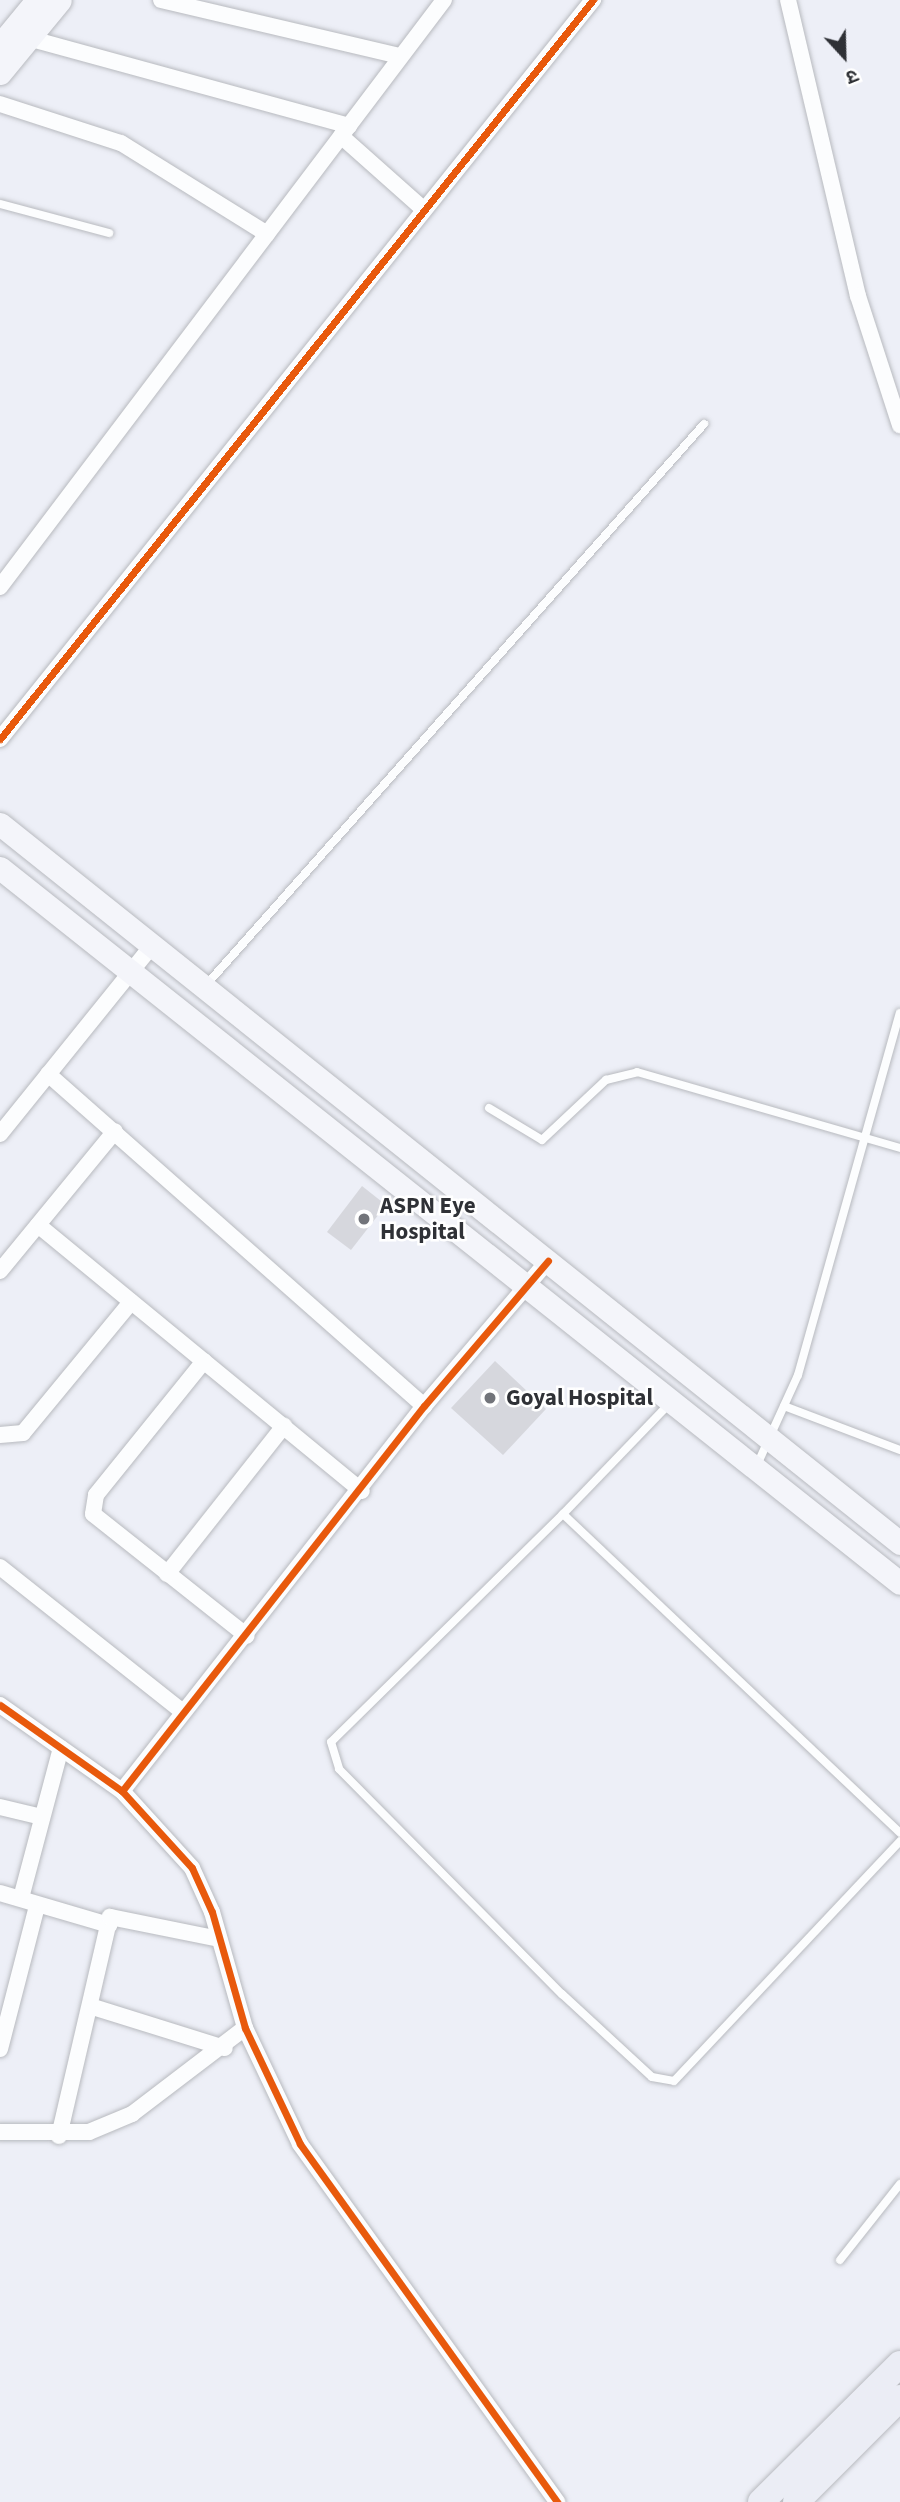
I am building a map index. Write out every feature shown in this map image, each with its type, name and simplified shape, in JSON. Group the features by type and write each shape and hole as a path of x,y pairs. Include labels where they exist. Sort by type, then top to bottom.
{"main road":[{"path":"0,45 37,0"},
{"path":"0,73 60,0"},
{"path":"0,824 150,948 548,1261 900,1543"},
{"path":"0,868 527,1288 674,1398 756,1468 900,1583"},
{"path":"761,2502 900,2364"},
{"path":"796,2502 900,2398"}],"street":[{"path":"161,0 399,56"},
{"path":"0,739 422,208 593,0"},
{"path":"788,0 858,296 900,425"},
{"path":"0,587 345,131 438,3"},
{"path":"28,38 345,131 422,208"},
{"path":"0,104 121,143 267,234"},
{"path":"0,1134 150,948"},
{"path":"48,1074 424,1406"},
{"path":"0,1271 115,1131"},
{"path":"38,1224 362,1491"},
{"path":"122,1791 362,1491 424,1406 548,1261"},
{"path":"0,1435 23,1433 131,1302"},
{"path":"204,1361 92,1507 98,1523 247,1636"},
{"path":"167,1574 284,1426"},
{"path":"0,1567 183,1712"},
{"path":"3,1709 122,1791 191,1868 219,1939 245,2028 271,2092 331,2192 557,2502"},
{"path":"21,1898 61,1748"},
{"path":"0,1807 42,1816"},
{"path":"0,1893 109,1926"},
{"path":"0,2049 37,1906"},
{"path":"58,2136 93,2007 109,1926 118,1914 219,1939"},
{"path":"93,2007 225,2048"},
{"path":"0,2132 58,2136 89,2132 132,2114 225,2048 245,2028"}],"lane":[{"path":"0,204 109,233"},
{"path":"203,989 704,424"},
{"path":"756,1468 784,1406 865,1139 900,1013"},
{"path":"489,1108 542,1140 606,1080 637,1072 900,1148"},
{"path":"674,1398 563,1514 331,1742 339,1769 562,1994 652,2077 674,2081 900,1842"},
{"path":"784,1406 900,1450"},
{"path":"563,1514 900,1833"},
{"path":"840,2260 900,2184"}],"building":[{"path":"362,1186 386,1205 351,1250 327,1232"},
{"path":"495,1361 546,1409 503,1455 451,1408"}],"cycle path":[{"path":"0,739 593,0"},
{"path":"122,1791 424,1406 548,1261"},
{"path":"0,1705 122,1791 192,1868 212,1912 245,2028 300,2144 557,2502"}],"place":[{"name":"ASPN Eye Hospital","path":"364,1219"},
{"name":"Goyal Hospital","path":"490,1398"}]}
